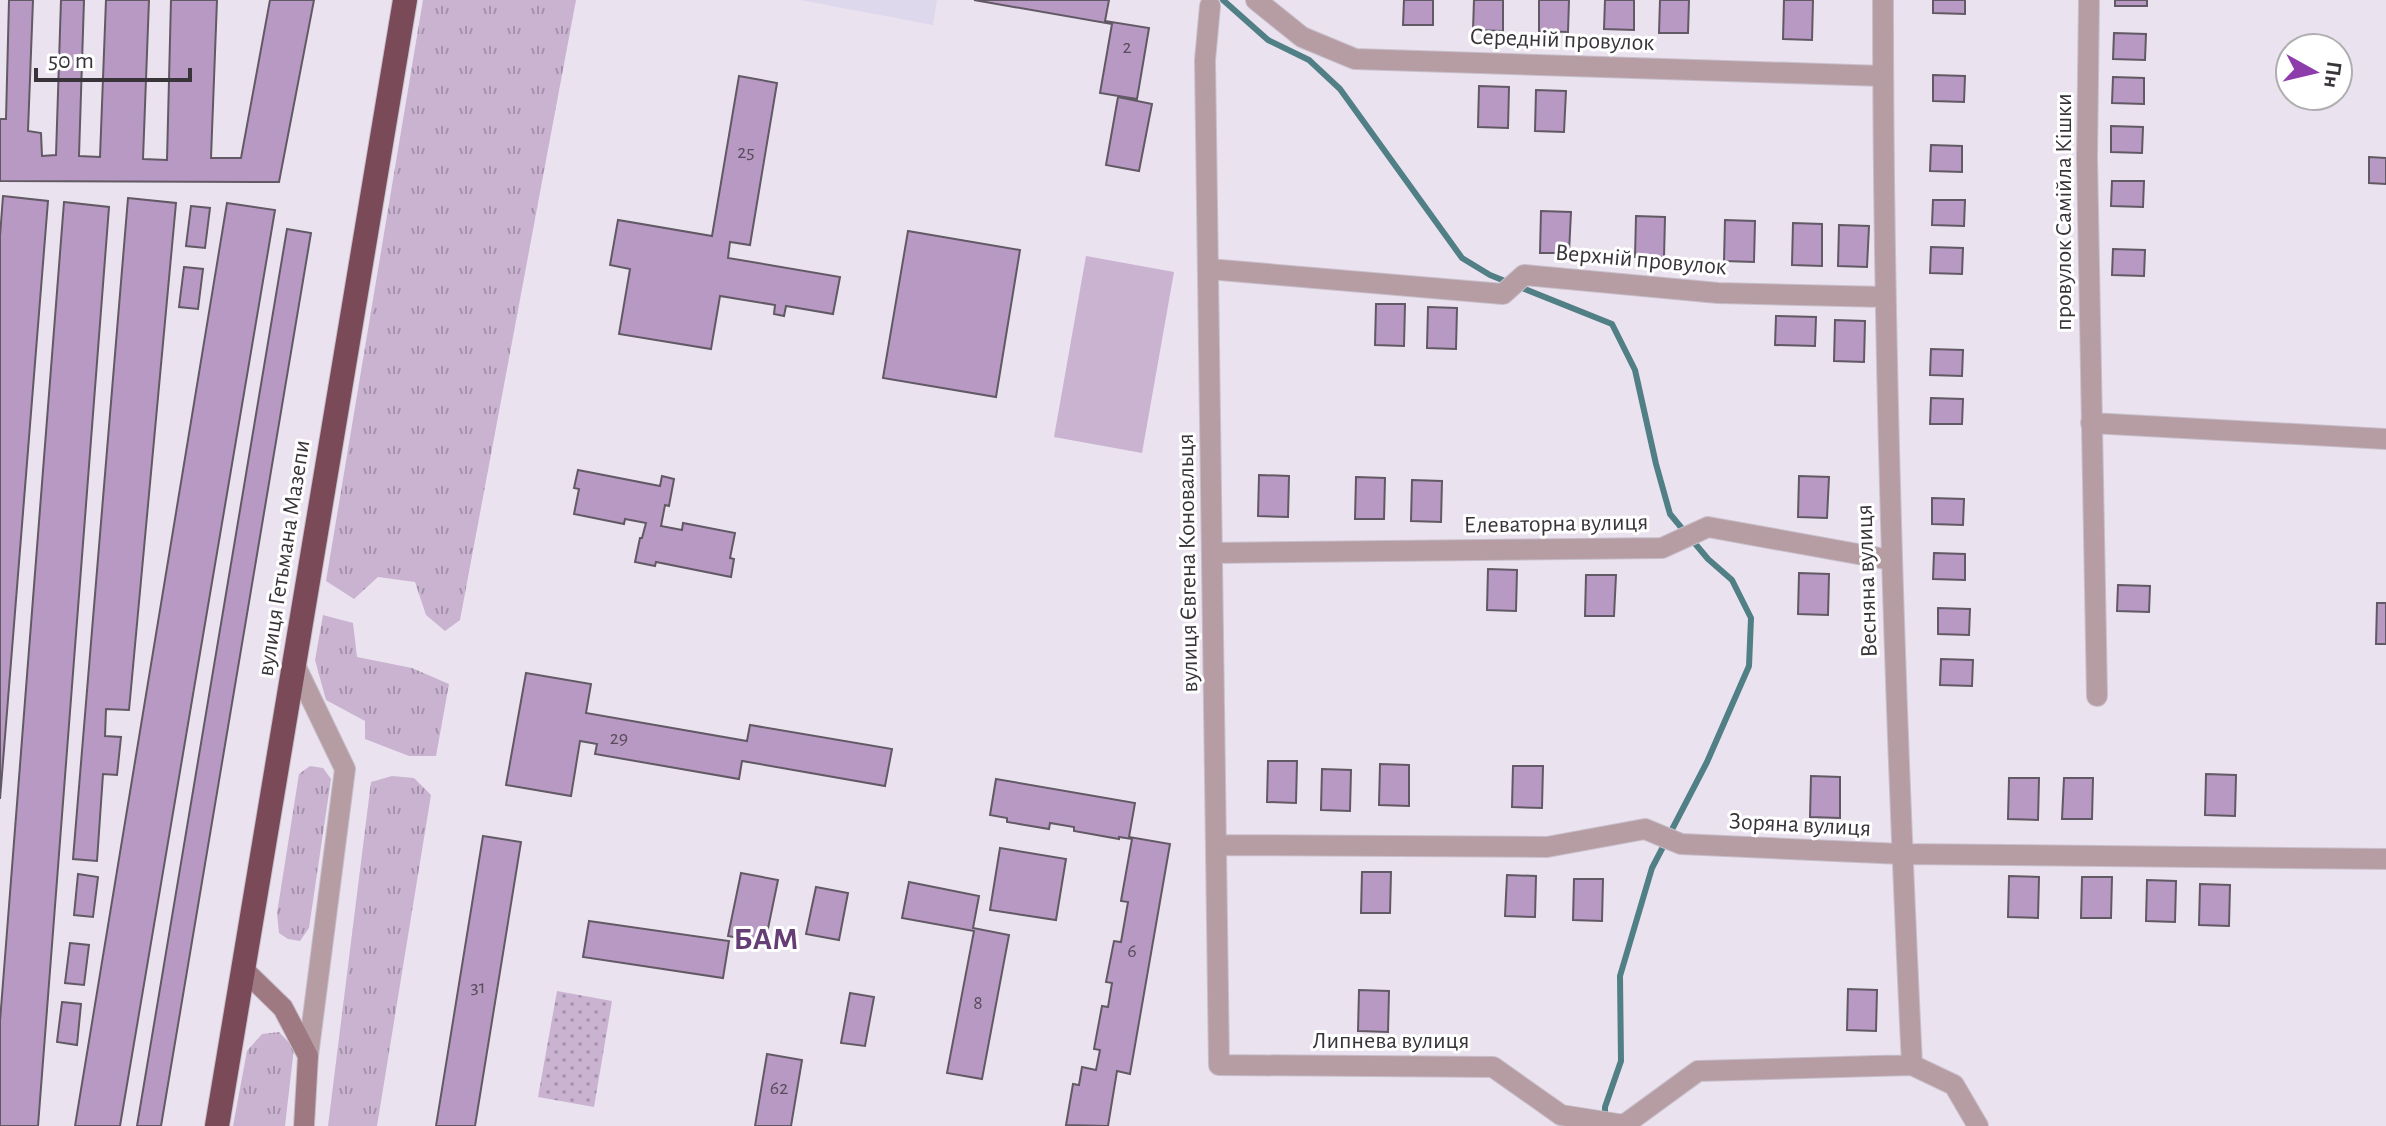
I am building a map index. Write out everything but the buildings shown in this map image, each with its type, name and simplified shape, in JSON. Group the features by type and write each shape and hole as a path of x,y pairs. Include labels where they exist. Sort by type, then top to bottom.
{"highway":[{"name":"вулиця Гетьмана Мазепи","path":"217,1126 405,0"}],"street":[{"name":"Середній провулок","path":"1256,0 1302,37 1355,59 1883,76"},
{"name":"Весняна вулиця","path":"1883,0 1891,560 1912,1065"},
{"name":"провулок Самійла Кішки","path":"2089,0 2087,157 2097,696"},
{"name":"вулиця Євгена Коновальця","path":"1210,6 1205,60 1219,1065"},
{"name":"Верхній провулок","path":"1209,269 1503,294 1524,275 1718,293 1885,297"},
{"path":"2091,423 2386,439"},
{"name":"Елеваторна вулиця","path":"1212,553 1662,548 1708,527 1891,560"},
{"path":"294,663 345,769 308,1056 304,1126"},
{"name":"Зоряна вулиця","path":"1216,845 1547,847 1645,829 1681,844 1902,854 2386,859"},
{"path":"243,969 283,1008 308,1056"},
{"name":"Липнева вулиця","path":"1219,1065 1493,1067 1561,1115 1624,1125 1698,1071 1912,1065"},
{"path":"1912,1065 1954,1085 1978,1126"}],"shaded area":[{"path":"800,0 937,0 933,25"}],"green space":[{"path":"423,0 576,0 460,620 445,631 426,615 415,582 378,577 354,599 326,581"},
{"path":"1086,256 1174,272 1142,453 1054,437"},
{"path":"323,615 353,623 357,657 412,668 449,684 436,756 409,756 365,739 365,721 326,700 315,660"},
{"path":"310,766 323,768 331,779 309,928 300,941 288,939 279,933 277,913 299,774"},
{"path":"392,776 414,778 431,795 377,1126 328,1126 371,782"},
{"path":"557,991 612,1001 594,1107 538,1097"},
{"path":"279,1032 294,1048 285,1126 233,1126 247,1051 262,1034"}],"waterway":[{"path":"1223,0 1268,40 1309,60 1340,89 1462,258 1490,275 1612,324 1635,370 1670,514 1685,532"},
{"path":"1605,1118 1605,1107 1621,1061 1620,976 1652,868 1707,762 1749,666 1751,618 1732,580 1692,540"}],"district":[{"name":"БАМ","path":"766,938"}]}
